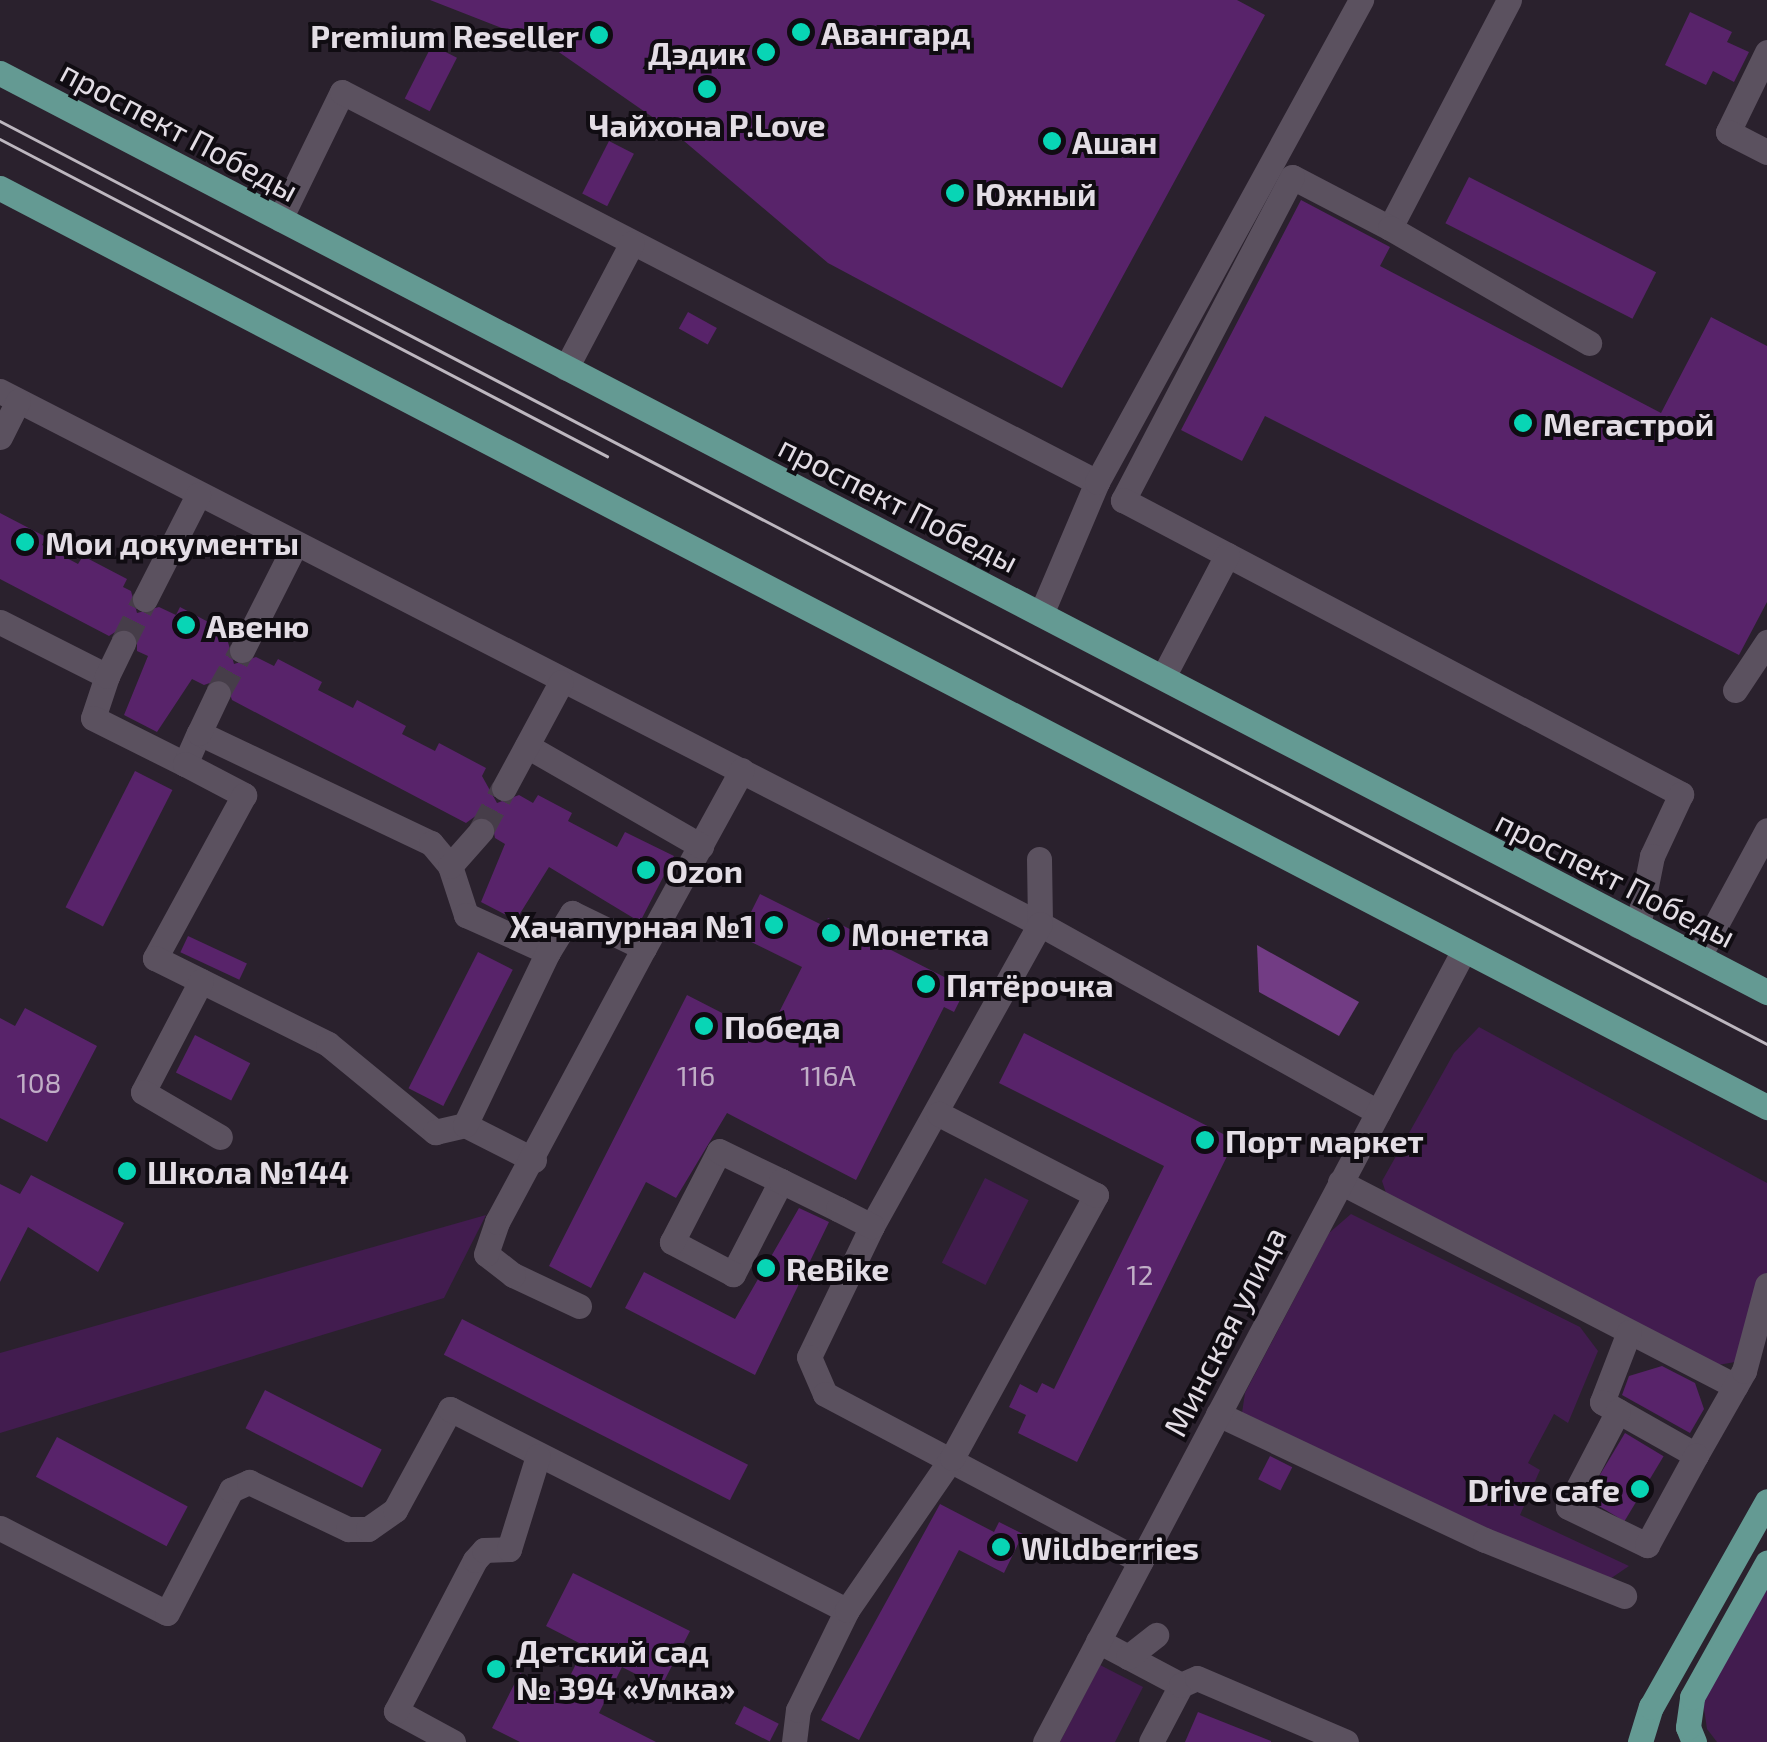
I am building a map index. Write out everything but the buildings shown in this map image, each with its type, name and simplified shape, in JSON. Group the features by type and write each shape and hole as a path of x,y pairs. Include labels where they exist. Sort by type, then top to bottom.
{"main road":[{"name":"проспект Победы","path":"0,73 1767,992"},
{"path":"0,188 1767,1107"},
{"path":"1640,1742 1651,1707 1767,1501"},
{"path":"1694,1742 1688,1727 1692,1698 1767,1563"}],"street":[{"path":"1041,614 1097,482 1361,0"},
{"path":"1390,228 1509,0"},
{"path":"1767,52 1728,132 1767,152"},
{"path":"280,219 342,92 1097,482"},
{"path":"1589,344 1390,228 1292,177 1123,500 1681,794 1652,856 1638,926"},
{"path":"566,368 632,242"},
{"path":"0,437 9,396 560,682 742,770 1040,924 1378,1112"},
{"path":"146,599 198,495"},
{"path":"242,650 295,545"},
{"path":"1163,677 1227,555"},
{"path":"0,622 107,676"},
{"path":"1735,690 1767,642"},
{"path":"124,643 107,676 93,718 244,795 155,958 328,1044 436,1132 465,1126 534,1160"},
{"path":"504,788 560,682"},
{"path":"185,764 218,693"},
{"path":"199,733 431,843 450,866 466,915 548,952"},
{"path":"527,746 701,846"},
{"path":"580,1306 513,1275 486,1254 496,1222 534,1160 742,770"},
{"path":"450,866 481,831"},
{"path":"1699,956 1764,845"},
{"path":"1039,859 1040,924 939,1114 872,1226 809,1357 825,1394 1141,1560"},
{"path":"465,1126 548,952 572,913 644,948"},
{"name":"Минская улица","path":"1046,1742 1464,950"},
{"path":"202,982 143,1092 220,1137"},
{"path":"794,1742 798,1710 848,1610 952,1458 1096,1196 939,1114"},
{"path":"781,1181 733,1274 672,1242 720,1151 781,1181 872,1226"},
{"path":"1340,1182 1736,1386"},
{"path":"1618,1411 1568,1508 1647,1545 1736,1386 1767,1285"},
{"path":"1629,1332 1602,1402 1696,1455"},
{"path":"0,1528 166,1613 231,1490 248,1482 348,1530 368,1529 395,1510 450,1410 848,1610"},
{"path":"1218,1414 1548,1576 1624,1596"},
{"path":"452,1742 396,1711 474,1560 484,1550 509,1549 538,1456"},
{"path":"1128,1657 1156,1635"},
{"path":"1098,1641 1181,1684"},
{"path":"1152,1742 1181,1684 1197,1678 1346,1742"}],"shaded area":[{"path":"1257,945 1359,1002 1339,1036 1259,992"},
{"path":"1479,1027 1767,1183 1767,1325 1741,1361 1712,1366 1386,1193 1382,1181 1454,1053"},
{"path":"985,1178 1029,1200 986,1285 942,1263"},
{"path":"1351,1214 1580,1327 1598,1351 1568,1423 1554,1414 1528,1463 1540,1470 1520,1515 1629,1566 1607,1581 1448,1517 1242,1413 1245,1393 1329,1233"},
{"path":"486,1215 444,1298 0,1433 0,1353"},
{"path":"1767,1582 1767,1742 1717,1742 1707,1729 1703,1702"},
{"path":"1100,1665 1143,1687 1115,1742 1060,1742"}],"tunnel":[{"path":"123,643 145,599"},
{"path":"218,693 242,650"},
{"path":"481,831 504,788"}],"tram line":[{"path":"0,121 1767,1044"},
{"path":"0,139 607,456"}],"place":[{"name":"Авангард","path":"801,32"},
{"name":"Premium Reseller","path":"599,35"},
{"name":"Дэдик","path":"766,52"},
{"name":"Чайхона P.Love","path":"707,89"},
{"name":"Ашан","path":"1052,141"},
{"name":"Южный","path":"955,193"},
{"name":"Мегастрой","path":"1523,423"},
{"name":"Мои документы","path":"25,542"},
{"name":"Авеню","path":"186,625"},
{"name":"Ozon","path":"646,870"},
{"name":"Хачапурная №1","path":"774,925"},
{"name":"Монетка","path":"831,933"},
{"name":"Пятёрочка","path":"926,984"},
{"name":"Победа","path":"704,1026"},
{"name":"Порт маркет","path":"1205,1140"},
{"name":"Школа №144","path":"127,1171"},
{"name":"ReBike","path":"766,1268"},
{"name":"Drive cafe","path":"1640,1489"},
{"name":"Wildberries","path":"1001,1547"},
{"name":"Детский сад № 394 «Умка»","path":"496,1669"}]}
